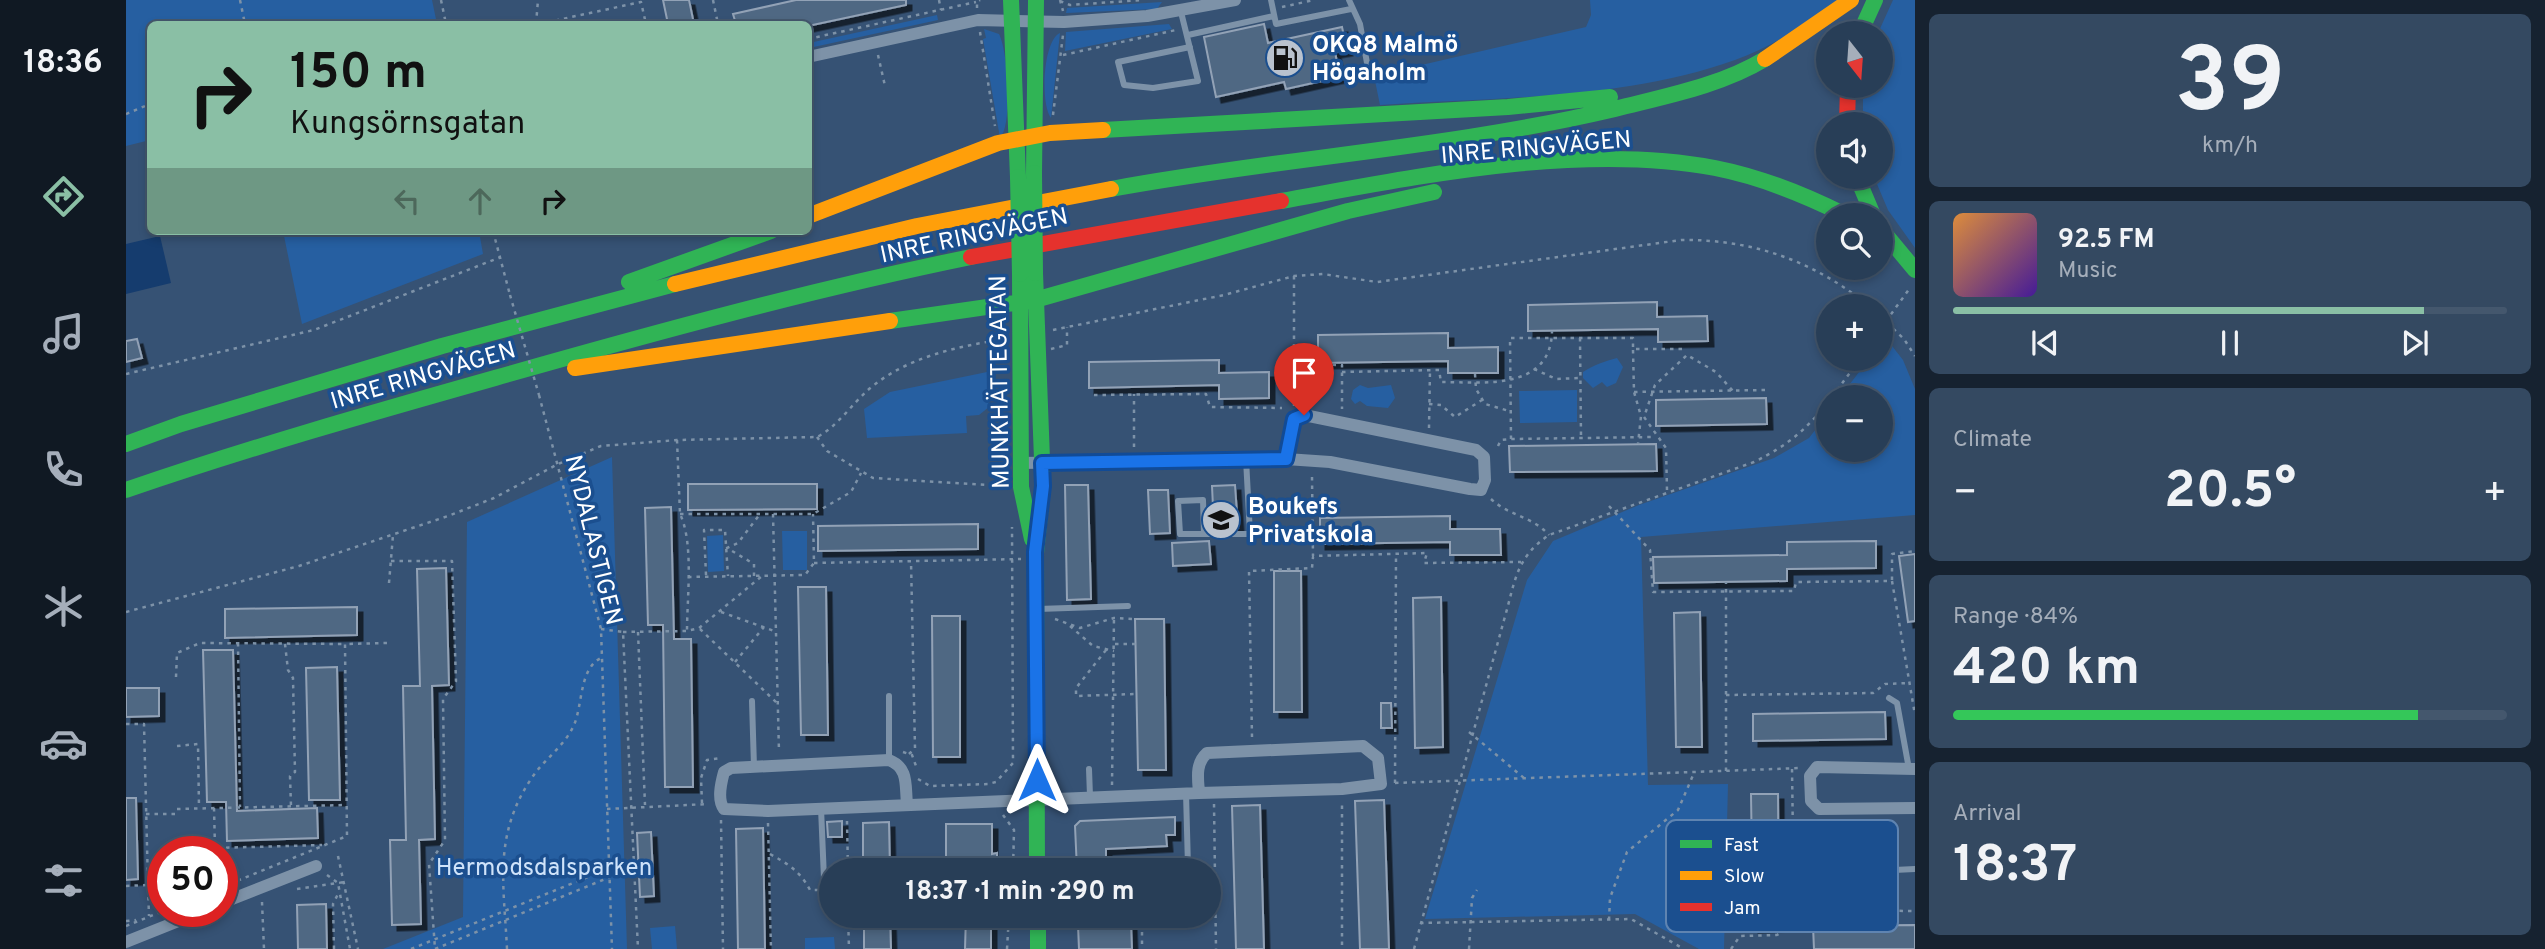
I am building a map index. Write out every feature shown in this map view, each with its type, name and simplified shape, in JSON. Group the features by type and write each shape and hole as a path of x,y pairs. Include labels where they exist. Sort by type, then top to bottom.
{"main road":[{"path":"1011,0 1025,138"},
{"path":"1025,138 1036,0"},
{"path":"1740,74 1794,42 1851,0"},
{"path":"812,214 998,143 1050,133 1551,104 1613,97 1740,74 1825,33 1855,15 1873,0"},
{"path":"1865,21 1873,0"},
{"name":"INRE RINGVÄGEN","path":"126,444 181,424 442,346 648,291 917,226 1124,187 1554,122 1668,96 1740,74"},
{"name":"MUNKHÄTTEGATAN","path":"1025,138 1028,301 1020,463 1021,487 1036,556"},
{"name":"INRE RINGVÄGEN","path":"126,490 198,465 424,397 714,316 996,251 1350,189 1502,168 1633,160 1702,166 1781,185 1819,203"},
{"path":"424,397 654,355 1028,301 1406,197 1580,169 1702,166"},
{"path":"442,346 760,235"},
{"path":"1893,248 1912,267"},
{"name":"MUNKHÄTTEGATAN","path":"1028,301 1043,486 1036,556 1037,858"},
{"path":"1038,928 1038,949"}],"street":[{"path":"812,56 978,20 1064,22 1181,12 1236,0"},
{"path":"1020,463 1286,459 1330,462 1481,489 1485,480 1484,457 1476,450 1304,415 1294,419 1286,459"},
{"path":"907,804 904,771 892,759 779,766 754,762 731,768 724,772 721,805 730,812 768,811 821,808 907,804 1037,797 1090,796 1342,789 1381,784 1378,758 1363,746 1207,753 1200,760 1192,793"},
{"path":"1912,769 1817,767 1810,776 1811,801 1819,809 1915,808"},
{"path":"238,897 316,866"},
{"path":"126,942 164,927"}],"lane":[{"path":"1271,0 1276,24 1351,9"},
{"path":"1349,0 1360,24 1367,62"},
{"path":"1181,12 1191,47 1198,81 1153,88 1124,85 1118,62 1191,47"},
{"path":"1188,35 1274,16"},
{"path":"1205,534 1203,500 1178,502 1180,534 1205,534 1250,534 1246,459"},
{"path":"1036,609 1128,606"},
{"path":"888,696 892,759"},
{"path":"1889,698 1897,703 1903,720 1912,769"},
{"path":"752,701 754,762"},
{"path":"1089,769 1090,796"},
{"path":"1188,858 1192,793"},
{"path":"821,808 823,858"}],"path":[{"path":"240,0 244,21"},
{"path":"440,0 445,21"},
{"path":"538,0 538,21"},
{"path":"713,0 717,21"},
{"path":"1060,0 1070,5 1143,0"},
{"path":"1050,133 1063,55 1064,22 1060,0"},
{"path":"551,21 641,1 645,21"},
{"path":"812,38 979,1 978,20 998,143"},
{"path":"876,43 885,86"},
{"path":"126,114 147,105"},
{"name":"NYDALASTIGEN","path":"494,235 540,395 601,629 612,949"},
{"path":"1053,330 1294,276 1323,274 1377,282 1681,240 1722,239 1760,248 1838,281 1854,294"},
{"path":"126,374 314,331 500,257"},
{"path":"1294,276 1294,419"},
{"path":"1893,311 1915,280"},
{"path":"1050,349 1061,349 1067,345 1067,327"},
{"path":"126,612 299,566 393,535 494,498 558,464 601,446 677,440 817,437 829,430 879,381 907,364 938,352 1005,339 1007,329"},
{"path":"1893,329 1915,356"},
{"path":"1342,372 1439,370 1441,382 1510,382 1534,369 1552,339 1552,331"},
{"path":"1511,439 1510,338 1633,338 1634,392 1641,416 1638,444"},
{"path":"1580,338 1581,437"},
{"path":"989,341 993,361 1007,360"},
{"path":"1633,349 1685,349"},
{"path":"1007,350 1007,373"},
{"path":"1667,491 1666,448 1655,437 1644,417 1651,392 1663,376 1687,355 1716,372 1733,391"},
{"path":"1292,364 1342,365 1342,409"},
{"path":"1534,369 1556,379 1580,378"},
{"path":"1429,428 1430,370"},
{"path":"1475,374 1482,400 1497,409 1509,411"},
{"path":"1634,392 1769,390"},
{"path":"1094,394 1206,394 1210,408 1282,408"},
{"path":"1134,451 1135,394"},
{"path":"1429,404 1441,405 1455,417 1482,400"},
{"path":"1414,949 1461,780 1470,734 1522,562 1529,549 1549,535 1754,462 1781,448 1804,431 1816,416"},
{"path":"817,437 827,451 861,474 899,482 961,482 1021,487"},
{"path":"1498,446 1500,440 1511,439 1655,437"},
{"path":"677,440 680,514 685,525 688,577 687,631"},
{"path":"680,514 813,514 851,492 861,474"},
{"path":"1252,751 1249,571 1312,568 1312,477"},
{"path":"1481,489 1501,509 1536,522 1549,535"},
{"path":"1609,506 1650,550 1653,592 1794,591 1796,582 1892,581"},
{"path":"727,548 738,543 761,514"},
{"path":"774,514 779,766"},
{"path":"688,577 805,575 814,563 813,514"},
{"path":"1011,520 1014,544 1010,559 1013,763 996,782 995,799 996,813 1008,818 1014,830 1013,858"},
{"path":"706,576 704,530 725,530 728,576"},
{"path":"389,583 393,535"},
{"path":"727,548 754,564 754,576"},
{"path":"1915,551 1892,554 1892,581 1915,715"},
{"path":"1313,556 1427,553 1424,563 1522,562"},
{"path":"1395,783 1396,554"},
{"path":"814,563 1010,559 1036,556"},
{"path":"391,561 452,561 456,681 443,699 445,840 429,864 435,949 611,877"},
{"path":"892,759 909,754 915,748 911,561"},
{"path":"601,629 638,632 687,631 699,628 762,576"},
{"path":"1726,582 1726,771"},
{"path":"1112,795 1114,607"},
{"path":"719,612 777,632"},
{"path":"1054,618 1070,626 1093,646 1115,651"},
{"path":"1070,626 1088,628 1114,618 1132,619"},
{"path":"735,662 764,626"},
{"path":"699,628 778,704"},
{"path":"623,632 638,949"},
{"path":"638,632 645,806"},
{"path":"176,677 177,653 200,643 387,643"},
{"path":"238,643 240,807"},
{"path":"285,643 288,670 293,678 295,772 290,776 291,806"},
{"path":"238,881 347,836 345,644"},
{"path":"1115,644 1136,644"},
{"path":"1107,650 1076,688 1076,696 1136,694"},
{"path":"507,949 502,859 512,814 534,774 568,737 578,715 586,678 593,662 601,658"},
{"path":"1726,695 1873,693 1885,684 1909,683"},
{"path":"126,724 144,724 147,850"},
{"path":"1470,734 1524,778"},
{"path":"177,746 198,744 199,808"},
{"path":"909,754 915,759 916,775 923,784 996,782"},
{"path":"892,759 909,754"},
{"path":"702,803 701,778 707,760 754,762"},
{"path":"1381,784 1817,767"},
{"path":"1792,768 1793,820"},
{"path":"1609,920 1610,898 1627,852 1643,836 1678,810 1695,772"},
{"path":"1342,789 1342,945"},
{"path":"607,809 702,803 721,805 723,949"},
{"path":"1214,804 1216,949"},
{"path":"177,809 347,805"},
{"path":"847,807 848,858"},
{"path":"214,808 215,848 326,845"},
{"path":"768,811 771,949"},
{"path":"146,814 177,814"},
{"path":"769,853 792,866 803,877 810,890 819,890"},
{"path":"338,856 358,949"},
{"path":"316,866 338,883 350,949"},
{"path":"411,949 610,867"},
{"path":"126,886 147,885"},
{"path":"1469,949 1472,898 1477,890"},
{"path":"334,949 333,904 339,892"},
{"path":"262,898 264,949"},
{"path":"126,923 147,917"},
{"path":"1420,923 1631,919 1684,949"},
{"path":"848,928 849,949"},
{"path":"1007,949 1008,928"},
{"path":"1142,928 1142,949"},
{"path":"1731,949 1740,936 1777,935 1783,932"}],"green space":[{"path":"126,0 432,0 436,21 147,21 147,141 126,146"},
{"path":"1590,0 1842,0 1763,48 1735,60 1649,83 1515,98 1380,105 1374,76 1586,27 1591,15"},
{"path":"1893,0 1915,0 1915,248 1893,217 1893,203 1885,203 1879,189 1893,189 1893,112 1863,112 1863,98 1894,98 1894,21 1883,21"},
{"path":"1162,2 1157,9 1066,13 1067,8"},
{"path":"937,15 938,20 812,47 812,42"},
{"path":"1169,24 1172,29 1065,51 1066,32"},
{"path":"984,29 999,34 1005,55 1008,103 1007,118 1000,138 983,39 986,38"},
{"path":"1060,33 1051,118 1045,100 1045,73 1050,47"},
{"path":"284,235 480,235 483,254 302,324"},
{"path":"1893,347 1903,360 1915,389 1915,515 1641,537 1648,785 1728,784 1727,820 1666,820 1666,931 1635,914 1425,919 1527,580 1553,541 1639,505 1774,458 1809,438 1816,429 1816,462 1893,462 1893,385 1849,385 1860,371 1893,371"},
{"path":"1617,358 1623,367 1616,383 1607,387 1602,382 1593,388 1583,378 1583,372"},
{"path":"987,372 989,407 979,415 966,416 967,433 867,438 864,409 890,392"},
{"path":"1360,385 1368,388 1391,385 1395,398 1388,408 1367,406 1360,401 1355,404 1351,399 1353,390"},
{"path":"1577,390 1577,422 1520,423 1519,391"},
{"name":"Hermodsdalsparken","path":"612,457 627,949 383,949 463,917 467,522"},
{"path":"782,531 807,531 807,570 783,570"},
{"path":"723,535 724,571 708,572 707,536"},
{"path":"675,926 677,949 652,949 650,928"},
{"path":"1668,932 1724,932 1724,949 1699,949"},
{"path":"834,937 835,949 805,949 805,938"}],"shaded area":[{"path":"160,236 171,283 126,294 126,244"}],"building":[{"path":"663,0 689,0 693,21 667,21"},
{"path":"796,0 906,0 906,5 812,25 812,21 735,21 733,14"},
{"name":"OKQ8 Malmö Högaholm","path":"1264,24 1268,43 1342,27 1347,50 1335,52 1340,77 1286,89 1284,82 1216,97 1204,37"},
{"path":"1657,302 1657,317 1707,316 1708,341 1658,342 1658,329 1528,331 1528,305"},
{"path":"1448,333 1448,348 1498,347 1498,373 1448,373 1448,361 1318,363 1318,335"},
{"path":"137,339 142,358 126,362 126,341"},
{"path":"1219,360 1219,373 1269,372 1269,398 1219,399 1219,385 1089,388 1089,362"},
{"path":"1766,398 1767,424 1656,426 1656,400"},
{"path":"1656,444 1657,471 1510,472 1509,446"},
{"path":"688,484 817,484 817,509 688,510"},
{"path":"1065,485 1088,485 1091,599 1067,600"},
{"path":"1235,485 1238,528 1214,528 1212,486"},
{"path":"1148,490 1168,490 1170,533 1150,534"},
{"path":"671,507 674,639 691,639 693,787 665,787 663,625 648,625 645,508"},
{"path":"1450,516 1450,529 1500,529 1501,555 1450,555 1450,542 1320,544 1320,518"},
{"path":"978,524 978,549 818,551 818,526"},
{"path":"1209,541 1211,564 1173,566 1172,543"},
{"path":"1876,541 1876,568 1787,569 1787,581 1654,583 1653,557 1787,555 1787,542"},
{"path":"1915,554 1915,621 1908,622 1899,556"},
{"path":"446,568 449,685 432,686 435,839 419,840 421,924 392,925 390,840 406,840 403,686 420,686 417,569"},
{"path":"1274,571 1301,571 1302,712 1274,712"},
{"path":"798,587 826,587 828,735 801,735"},
{"path":"1441,597 1443,747 1415,748 1413,598"},
{"path":"357,607 357,635 225,638 225,609"},
{"path":"1700,612 1702,747 1676,747 1674,613"},
{"path":"932,616 960,616 960,757 933,757"},
{"path":"1135,619 1164,619 1166,770 1138,770"},
{"path":"203,650 233,650 237,811 317,808 318,838 238,841 238,836 227,836 226,802 207,802"},
{"path":"337,667 340,800 309,800 306,668"},
{"path":"126,688 159,688 159,716 126,717"},
{"path":"1381,703 1391,703 1392,728 1381,728"},
{"path":"1885,712 1886,739 1753,741 1753,714"},
{"path":"1751,794 1778,794 1778,820 1751,820"},
{"path":"126,798 136,798 138,879 126,880"},
{"path":"1384,800 1389,949 1360,949 1355,801"},
{"path":"1260,805 1264,949 1236,949 1232,806"},
{"path":"1175,817 1175,835 1166,835 1167,846 1106,849 1106,858 1076,858 1075,826 1080,821"},
{"path":"842,821 842,837 828,837 827,822"},
{"path":"889,822 890,858 863,858 863,823"},
{"path":"946,824 992,824 992,854 997,853 997,858 946,858"},
{"path":"763,828 765,949 738,949 736,829"},
{"path":"651,832 654,896 640,897 637,833"},
{"path":"326,904 327,949 298,949 297,905"},
{"path":"1898,925 1915,925 1915,949 1814,949 1813,932 1898,932"},
{"path":"864,928 890,928 891,949 864,949"},
{"path":"966,928 991,928 991,949 965,949"},
{"path":"1078,928 1131,928 1132,949 1079,949"}],"traffic: fast":[{"path":"1011,0 1018,177"},
{"path":"1034,173 1036,0"},
{"path":"1865,21 1875,0"},
{"path":"1111,189 1490,134 1553,122 1692,89 1730,76 1765,59"},
{"path":"1103,130 1508,107 1610,97"},
{"path":"1281,201 1442,173 1554,161 1609,159 1663,161 1715,168 1782,187 1819,203"},
{"path":"1034,173 1035,273"},
{"path":"1018,177 1020,274"},
{"path":"1862,189 1868,203"},
{"path":"890,321 1035,300 1348,211 1434,192"},
{"path":"629,282 760,235"},
{"path":"1893,243 1915,270"},
{"path":"126,490 310,431 613,345 791,298 971,257"},
{"path":"1035,273 1043,486 1036,553 1037,858"},
{"path":"1020,274 1021,487 1032,539"},
{"path":"126,444 181,424 442,346 675,284"},
{"path":"1038,928 1038,949"}],"traffic: slow":[{"path":"1765,59 1851,0"},
{"path":"812,214 998,143 1050,133 1103,130"},
{"path":"675,284 917,226 1111,189"},
{"path":"575,368 890,321"}],"traffic: jam":[{"path":"1847,112 1848,98"},
{"path":"971,257 1281,201"}],"place":[{"name":"OKQ8 Malmö Högaholm","path":"1285,58"},
{"name":"Boukefs Privatskola","path":"1221,520"}],"route":[{"path":"1037,780 1035,552 1043,486 1042,463 1286,459 1294,419 1304,415"}]}
